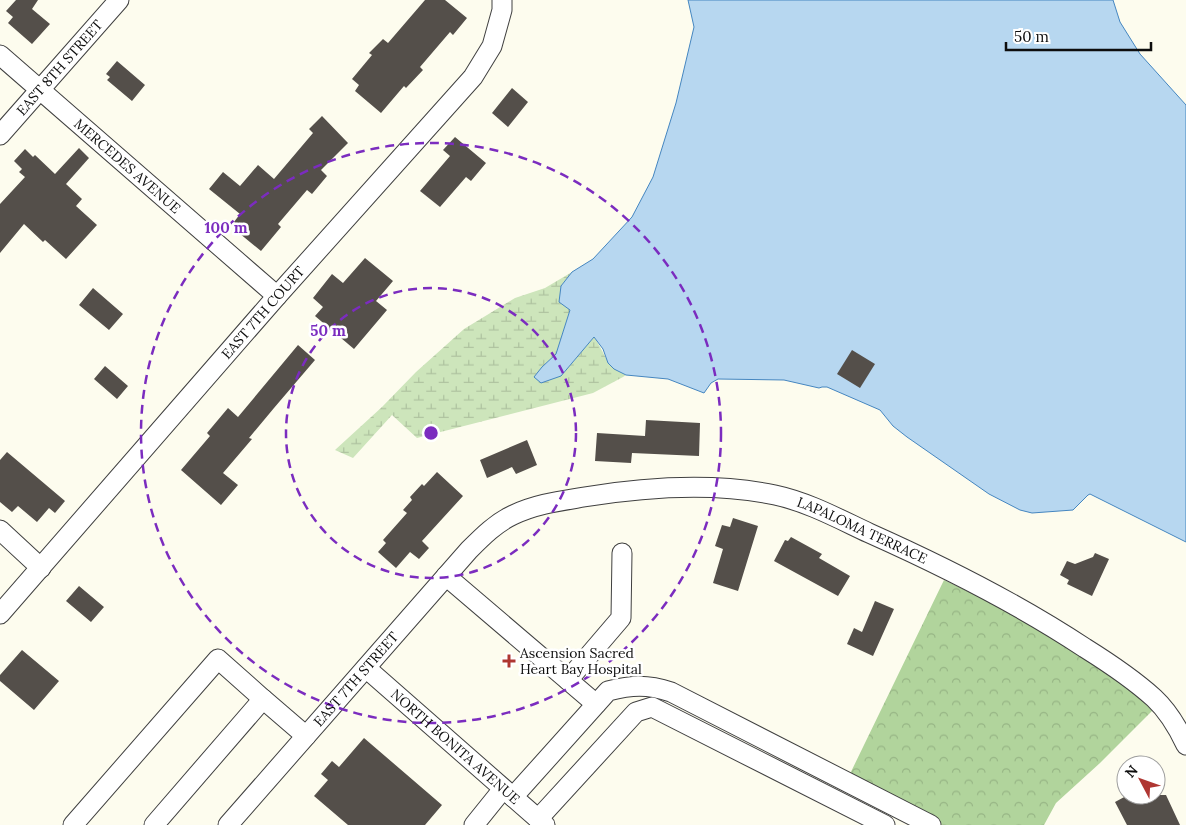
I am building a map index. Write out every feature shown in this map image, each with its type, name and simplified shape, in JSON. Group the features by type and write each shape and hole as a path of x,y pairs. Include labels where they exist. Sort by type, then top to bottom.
{"street":[{"name":"EAST 8TH STREET","path":"0,135 119,0"},
{"name":"EAST 7TH COURT","path":"0,614 277,296 473,77 492,46 502,10 502,0"},
{"name":"MERCEDES AVENUE","path":"0,55 277,296"},
{"name":"LAPALOMA TERRACE","path":"485,534 502,520 531,508 563,500 628,491 664,488 718,489 765,493 789,499 914,554 1018,607 1054,628 1102,659 1153,698 1168,713 1186,745"},
{"path":"0,530 41,568"},
{"name":"EAST 7TH STREET","path":"228,825 485,534"},
{"path":"568,680 621,618 622,553"},
{"path":"446,576 596,704"},
{"path":"82,822 218,660 306,736"},
{"name":"NORTH BONITA AVENUE","path":"366,668 542,822"},
{"path":"474,825 552,752 608,691 630,686 653,686 671,692 932,825"},
{"path":"154,825 263,699"},
{"path":"542,822 636,712 652,706 885,825"}],"green space":[{"path":"572,272 561,286 570,310 556,354 542,367 561,376 594,337 610,363 626,375 593,393 417,438 392,415 353,458 335,450 464,329 515,298 545,288"},
{"path":"944,580 1017,616 1056,638 1099,667 1154,709 1100,763 1056,803 1044,825 942,825 848,778"}],"water":[{"path":"688,0 1113,0 1120,22 1140,54 1186,105 1186,542 1090,494 1073,510 1032,513 1020,510 989,494 907,437 893,426 880,410 827,387 819,388 784,380 718,379 711,383 704,393 668,379 626,375 614,369 608,363 603,349 594,337 561,376 541,383 534,377 556,354 570,310 559,302 561,286 572,272 593,259 632,217 653,177 676,103 694,27"}],"building":[{"path":"16,0 38,0 32,9 50,24 32,44 8,23 13,17 6,11"},
{"path":"425,0 445,0 467,18 453,35 450,32 420,67 423,70 406,88 404,86 381,113 355,91 359,85 352,79 372,55 369,53 383,39 388,43"},
{"path":"117,61 145,85 132,101 107,80 110,77 106,74"},
{"path":"512,88 528,102 508,127 492,113"},
{"path":"322,116 348,143 321,170 327,176 312,194 307,190 278,224 281,227 261,251 239,233 242,229 234,222 240,214 209,189 223,172 240,186 258,165 274,179 313,133 309,129"},
{"path":"455,137 486,163 471,181 466,177 440,207 420,191 450,156 443,150"},
{"path":"79,148 89,158 66,184 82,199 76,206 97,225 66,259 45,240 43,242 24,224 0,253 0,204 25,177 19,172 22,169 14,161 25,149 33,157 35,155 55,174"},
{"path":"365,258 393,281 376,301 387,310 354,349 315,316 323,307 313,298 332,274 343,283"},
{"path":"93,288 123,314 109,330 79,305"},
{"path":"298,345 315,360 249,438 252,439 223,473 238,485 221,505 181,470 210,436 207,433 228,408 238,417"},
{"path":"852,350 875,364 860,388 837,374"},
{"path":"105,366 128,386 117,399 94,379"},
{"path":"646,420 700,423 699,456 632,453 631,463 595,461 597,433 645,436"},
{"path":"527,440 537,465 516,474 512,467 487,478 480,460"},
{"path":"7,452 65,501 55,513 49,508 37,522 18,506 12,512 0,502 0,460"},
{"path":"437,472 463,496 422,541 429,548 419,559 410,552 396,568 378,552 386,543 383,540 407,513 403,510 412,500 410,497"},
{"path":"733,518 758,526 738,591 713,583 723,549 715,546 722,525 730,527"},
{"path":"791,537 822,554 819,558 850,576 838,596 774,561 785,540 788,541"},
{"path":"1095,553 1109,559 1092,596 1067,584 1069,580 1060,575 1067,561 1075,564 1093,557"},
{"path":"79,586 104,607 91,622 66,601"},
{"path":"875,601 894,609 873,656 847,644 854,628 862,632"},
{"path":"22,650 59,681 34,710 0,681 0,675"},
{"path":"364,738 442,805 425,825 348,825 314,796 328,780 321,774 332,761 339,767"},
{"path":"1166,795 1180,825 1127,825 1117,805 1166,805"}],"place":[{"name":"Ascension Sacred Heart Bay Hospital","path":"509,661"}]}
